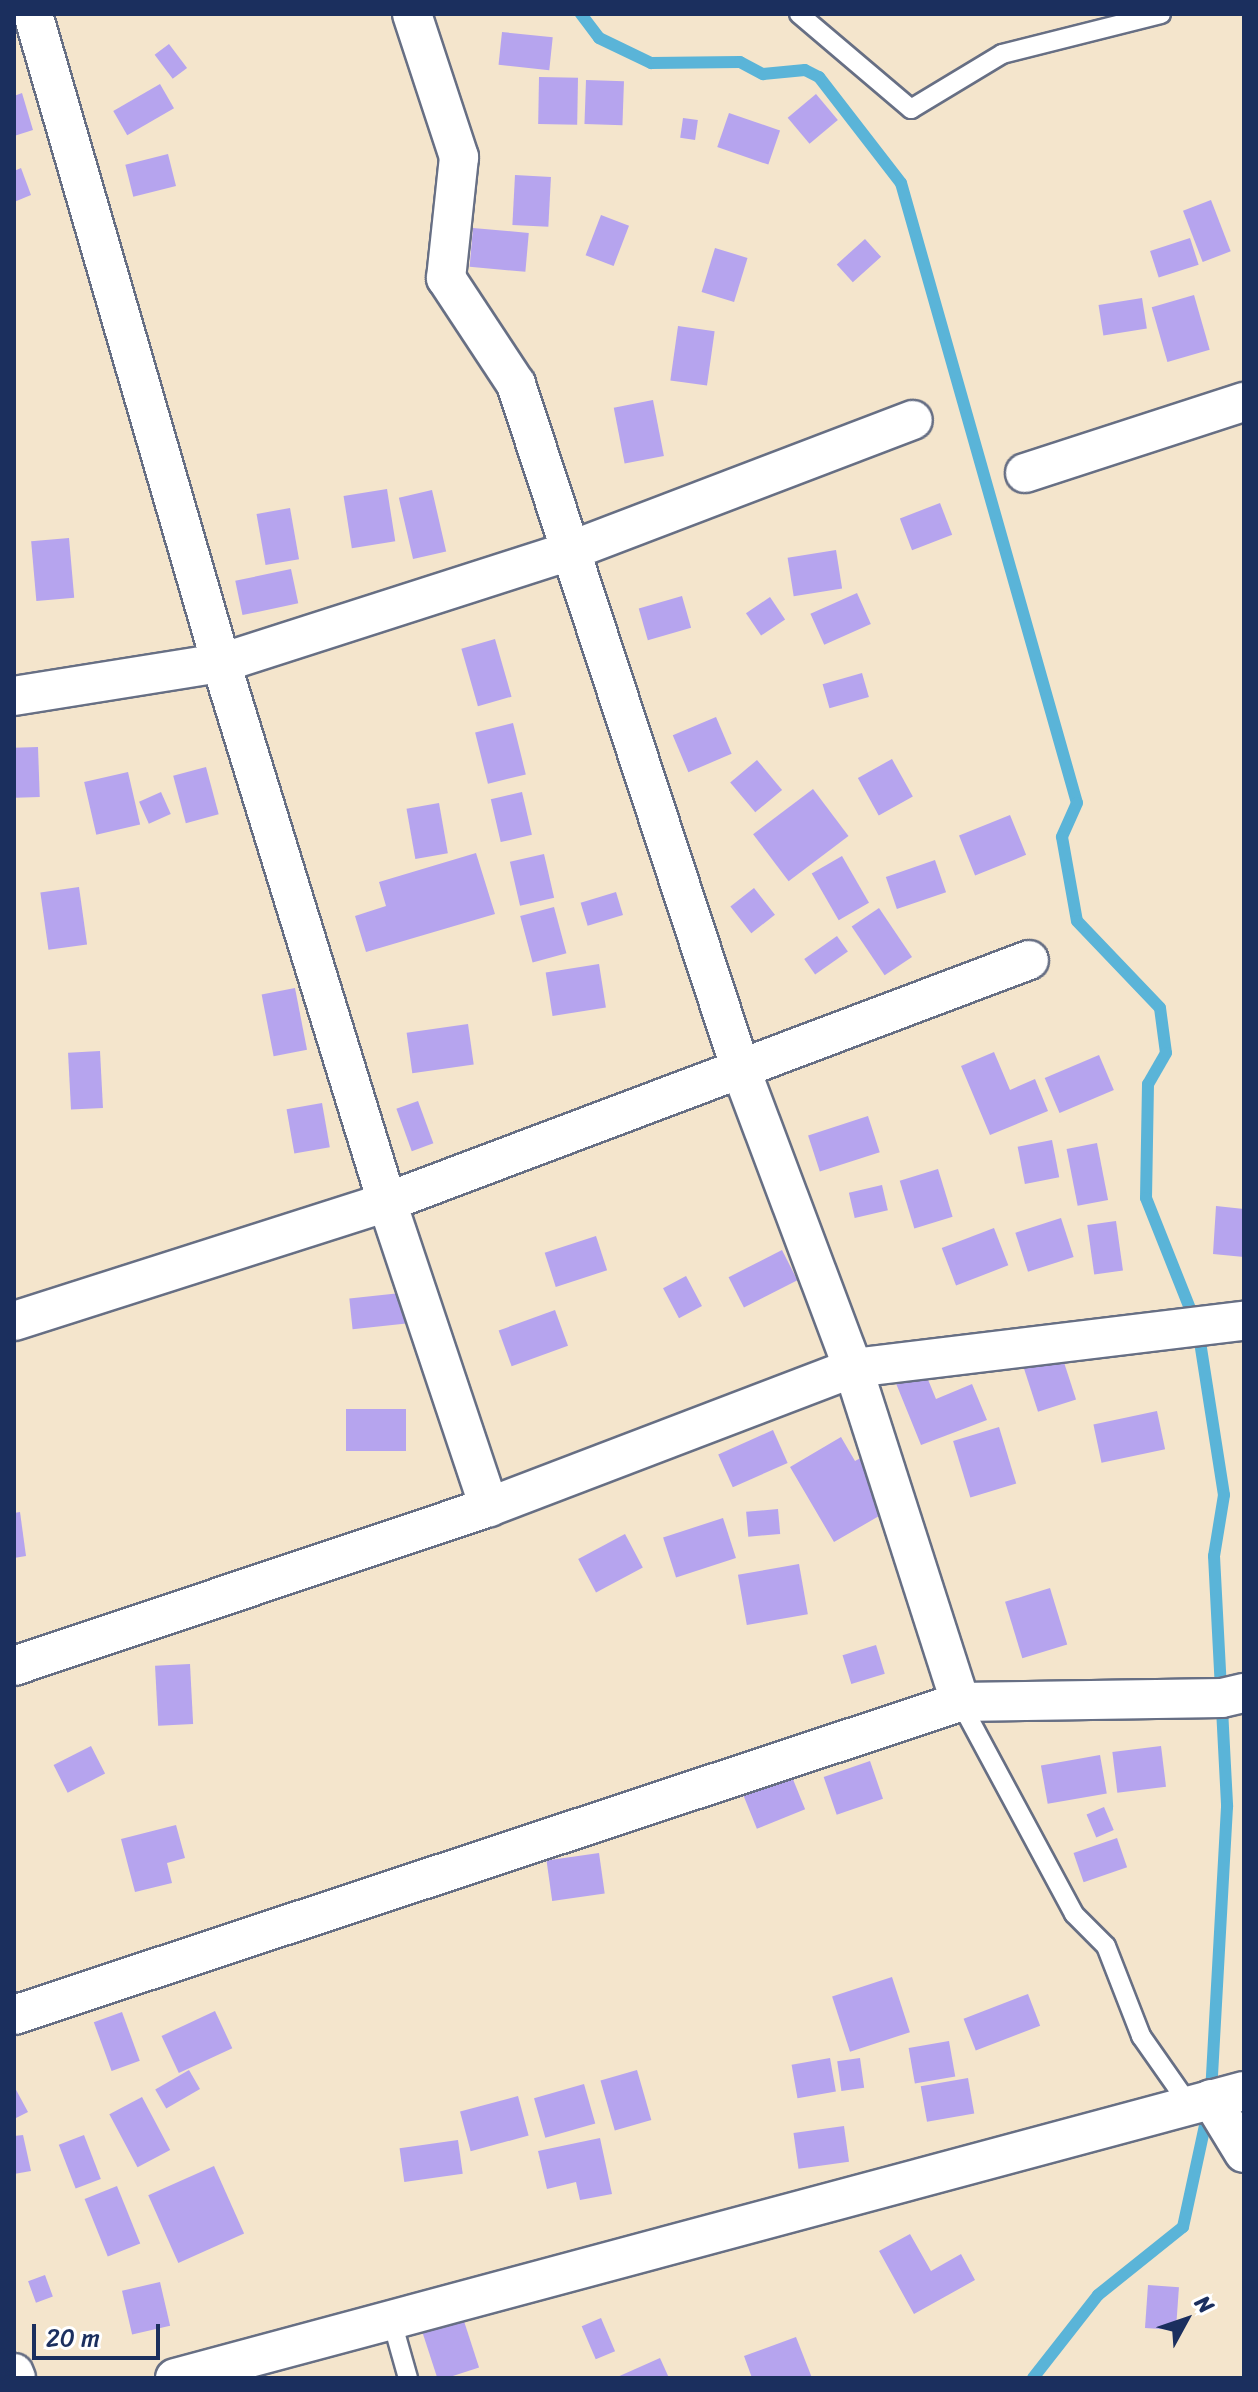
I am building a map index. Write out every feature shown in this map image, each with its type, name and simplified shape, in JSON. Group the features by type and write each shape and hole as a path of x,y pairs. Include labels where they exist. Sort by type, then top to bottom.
{"street":[{"path":"33,14 221,663 387,1202 489,1507"},
{"path":"412,14 459,157 446,278 516,384 567,552 741,1070 853,1368 960,1702"},
{"path":"1025,473 1244,402"},
{"path":"14,696 221,663 567,552 913,420"},
{"path":"17,1309 387,1202 1029,960"},
{"path":"14,1666 489,1507 853,1368 1244,1321"},
{"path":"14,2015 960,1702 1222,1698 1244,1693"},
{"path":"175,2378 1214,2098 1244,2153"}],"lane":[{"path":"799,14 911,109 1002,54 1161,14"},
{"path":"960,1702 1074,1914 1106,1946 1141,2036 1214,2098"},
{"path":"391,2318 408,2378"}],"building":[{"path":"502,32 553,37 549,70 499,65"},
{"path":"169,44 187,68 173,79 155,55"},
{"path":"539,77 578,78 577,125 538,124"},
{"path":"586,80 624,81 622,125 584,124"},
{"path":"160,84 174,108 127,135 113,111"},
{"path":"22,93 33,130 14,136 14,96"},
{"path":"816,94 838,120 810,144 788,118"},
{"path":"729,113 780,131 768,165 717,147"},
{"path":"683,118 698,120 695,140 680,138"},
{"path":"168,154 176,186 133,197 125,165"},
{"path":"21,168 31,195 14,202 14,171"},
{"path":"515,175 551,177 548,227 512,225"},
{"path":"1211,200 1231,251 1203,262 1183,211"},
{"path":"601,215 629,226 614,266 586,255"},
{"path":"473,228 529,233 525,272 470,267"},
{"path":"1190,238 1199,265 1159,278 1150,251"},
{"path":"865,239 881,257 853,282 837,264"},
{"path":"715,248 748,258 734,302 702,292"},
{"path":"1194,295 1210,350 1167,362 1152,307"},
{"path":"1142,298 1147,329 1103,336 1099,305"},
{"path":"678,326 715,331 707,386 670,380"},
{"path":"653,400 664,456 625,464 614,408"},
{"path":"387,489 395,541 352,548 344,496"},
{"path":"432,490 446,551 413,559 399,498"},
{"path":"940,503 952,535 912,550 900,518"},
{"path":"290,508 299,559 266,565 257,514"},
{"path":"69,538 74,598 36,601 31,541"},
{"path":"836,550 842,589 794,596 788,558"},
{"path":"291,569 298,603 243,615 235,581"},
{"path":"857,593 871,624 824,645 810,614"},
{"path":"682,596 691,628 648,640 639,608"},
{"path":"770,597 785,619 761,636 746,613"},
{"path":"495,639 512,697 478,706 461,649"},
{"path":"862,673 869,697 829,708 823,684"},
{"path":"716,717 732,754 688,772 673,735"},
{"path":"513,723 526,774 488,784 475,732"},
{"path":"38,747 40,797 16,798 14,748"},
{"path":"892,759 913,797 879,816 858,778"},
{"path":"757,760 782,790 755,812 730,782"},
{"path":"206,767 219,814 186,823 173,776"},
{"path":"128,772 140,825 96,835 84,782"},
{"path":"813,789 849,836 789,881 753,834"},
{"path":"161,792 171,814 149,824 139,802"},
{"path":"522,792 532,835 501,842 491,799"},
{"path":"439,803 448,853 415,859 407,809"},
{"path":"1010,815 1026,855 975,875 959,836"},
{"path":"476,853 495,914 366,952 355,916 386,906 379,882"},
{"path":"544,854 554,898 520,906 510,862"},
{"path":"842,856 869,903 839,920 812,874"},
{"path":"935,860 946,892 897,909 886,877"},
{"path":"79,887 87,944 48,950 40,892"},
{"path":"754,888 775,915 751,933 730,906"},
{"path":"616,892 623,915 588,926 581,903"},
{"path":"554,907 566,953 533,962 520,916"},
{"path":"879,908 912,957 885,975 852,926"},
{"path":"837,936 848,952 815,975 804,959"},
{"path":"599,964 606,1007 553,1016 546,972"},
{"path":"295,988 307,1050 274,1056 262,994"},
{"path":"468,1024 474,1065 412,1073 407,1033"},
{"path":"100,1051 103,1108 71,1110 68,1053"},
{"path":"994,1052 1010,1090 1035,1079 1048,1111 990,1135 961,1066"},
{"path":"1099,1055 1114,1090 1060,1113 1045,1078"},
{"path":"418,1101 433,1143 412,1151 396,1109"},
{"path":"322,1103 330,1147 294,1154 287,1109"},
{"path":"868,1116 880,1152 820,1172 808,1135"},
{"path":"1052,1140 1059,1177 1025,1184 1018,1147"},
{"path":"1097,1143 1108,1200 1078,1206 1067,1149"},
{"path":"938,1169 953,1217 914,1229 900,1181"},
{"path":"882,1185 888,1210 855,1218 849,1193"},
{"path":"1216,1206 1244,1209 1244,1257 1213,1254"},
{"path":"1061,1218 1074,1257 1028,1272 1015,1233"},
{"path":"1116,1221 1123,1271 1094,1275 1087,1225"},
{"path":"994,1228 1008,1265 956,1285 942,1248"},
{"path":"596,1236 607,1270 556,1287 545,1253"},
{"path":"782,1250 797,1280 744,1308 729,1277"},
{"path":"686,1276 702,1306 679,1318 663,1288"},
{"path":"410,1292 413,1323 353,1329 349,1298"},
{"path":"555,1310 568,1346 512,1366 499,1331"},
{"path":"1060,1350 1076,1399 1038,1412 1022,1362"},
{"path":"922,1365 936,1399 972,1384 987,1420 921,1445 893,1376"},
{"path":"346,1409 406,1409 406,1451 346,1451"},
{"path":"1157,1411 1165,1449 1102,1463 1093,1425"},
{"path":"999,1427 1016,1483 970,1497 953,1441"},
{"path":"773,1430 788,1463 733,1487 718,1454"},
{"path":"841,1437 855,1461 866,1455 886,1512 834,1542 790,1467"},
{"path":"778,1509 780,1534 748,1537 746,1512"},
{"path":"20,1512 26,1556 14,1558 14,1513"},
{"path":"723,1518 736,1558 676,1577 663,1537"},
{"path":"625,1534 643,1568 596,1592 578,1559"},
{"path":"799,1564 808,1614 747,1625 738,1575"},
{"path":"1050,1588 1067,1644 1022,1658 1005,1602"},
{"path":"876,1645 885,1674 851,1684 843,1655"},
{"path":"190,1664 193,1724 158,1726 155,1666"},
{"path":"91,1746 105,1774 68,1793 54,1765"},
{"path":"1161,1746 1166,1787 1117,1793 1112,1752"},
{"path":"1100,1755 1107,1793 1048,1804 1041,1765"},
{"path":"870,1761 883,1799 837,1815 824,1777"},
{"path":"786,1762 805,1809 757,1829 738,1781"},
{"path":"1104,1807 1114,1830 1096,1837 1087,1814"},
{"path":"176,1825 185,1858 167,1863 172,1883 135,1892 121,1839"},
{"path":"1117,1838 1127,1867 1084,1882 1074,1853"},
{"path":"599,1853 605,1894 552,1901 547,1860"},
{"path":"892,1977 910,2032 850,2052 832,1996"},
{"path":"1028,1994 1040,2026 976,2050 964,2019"},
{"path":"215,2011 232,2048 179,2073 162,2036"},
{"path":"122,2012 140,2061 112,2071 94,2022"},
{"path":"949,2041 955,2076 915,2084 909,2048"},
{"path":"830,2058 836,2091 797,2098 792,2065"},
{"path":"860,2058 864,2088 841,2091 837,2061"},
{"path":"189,2070 200,2089 166,2109 155,2090"},
{"path":"637,2070 651,2120 615,2130 600,2080"},
{"path":"968,2078 974,2113 927,2122 921,2086"},
{"path":"584,2084 595,2123 545,2138 534,2098"},
{"path":"14,2086 28,2112 14,2119"},
{"path":"518,2096 529,2136 471,2151 460,2112"},
{"path":"142,2097 170,2150 137,2167 109,2114"},
{"path":"844,2126 849,2162 799,2169 793,2133"},
{"path":"23,2135 31,2171 14,2174 14,2136"},
{"path":"84,2135 101,2179 76,2189 59,2145"},
{"path":"600,2138 612,2194 580,2200 576,2182 547,2189 538,2151"},
{"path":"458,2140 463,2174 404,2182 400,2148"},
{"path":"214,2166 244,2234 178,2263 148,2195"},
{"path":"117,2186 140,2243 108,2257 85,2199"},
{"path":"910,2234 931,2271 961,2254 975,2280 914,2314 879,2251"},
{"path":"45,2275 53,2297 36,2303 28,2281"},
{"path":"160,2282 170,2326 132,2335 122,2291"},
{"path":"1148,2285 1179,2287 1176,2330 1145,2328"},
{"path":"463,2318 479,2367 437,2378 422,2331"},
{"path":"601,2318 615,2351 596,2359 582,2326"},
{"path":"796,2337 812,2378 752,2378 744,2356"},
{"path":"660,2358 669,2378 615,2378"}],"waterway":[{"path":"581,14 599,38 651,63 740,62 763,74 805,70 819,77 901,183 1077,803 1062,837 1077,921 1160,1008 1166,1053 1148,1084 1146,1198 1198,1329 1224,1495 1214,1556 1227,1807 1211,2093"},
{"path":"1033,2378 1098,2295 1183,2227 1208,2111"}]}
